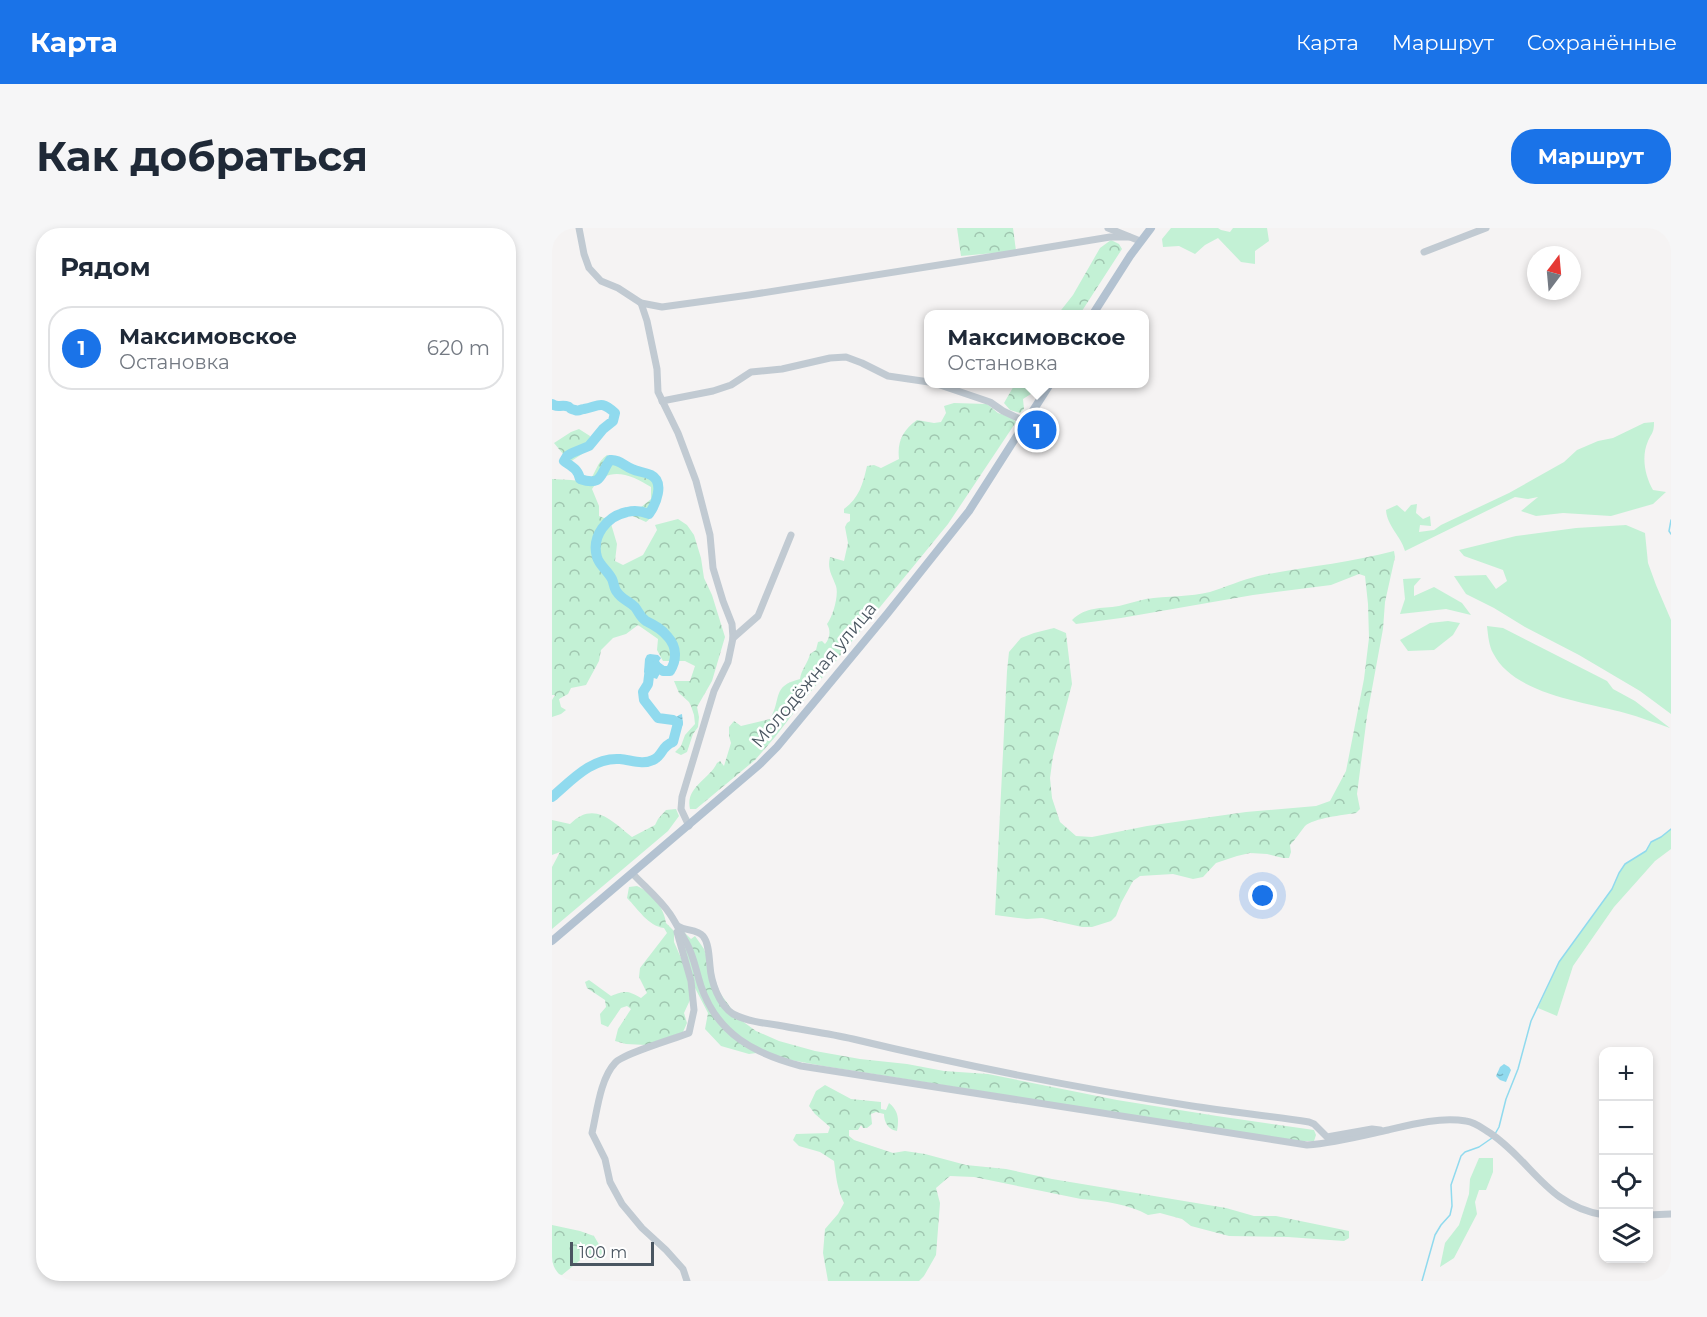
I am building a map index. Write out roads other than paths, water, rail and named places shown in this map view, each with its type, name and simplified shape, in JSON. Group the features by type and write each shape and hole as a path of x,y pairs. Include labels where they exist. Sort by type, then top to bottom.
{"main road":[{"path":"1096,310 1147,229"},
{"name":"Молодёжная улица","path":"552,941 689,826 777,747 969,511 1047,388"}],"street":[{"path":"579,228 584,254 590,268 601,282 618,288 641,303 662,307 738,297 1110,237 1129,237"},
{"path":"1108,228 1140,241"},
{"path":"1424,252 1486,228"},
{"path":"641,303 657,369 658,392 678,433 696,481 710,535 713,568 732,624 733,638 728,662 708,708 682,797 681,809 689,826"},
{"path":"662,401 713,391 730,385 751,372 782,369 830,358 846,357 888,376 924,381"},
{"path":"949,388 990,402 1026,422"},
{"path":"733,638 758,616 791,535"},
{"path":"632,873 669,912 694,960 701,987 722,1022 738,1038 755,1050 777,1060 801,1066 1306,1145 1327,1144 1423,1122 1458,1120 1475,1123 1500,1140 1548,1189 1579,1209 1599,1214"},
{"path":"675,922 682,929 704,937 712,978 721,1001 727,1009 745,1019 1065,1084 1309,1122 1327,1137 1372,1129 1385,1131"},
{"path":"675,922 691,981 694,1010 689,1033 616,1061 605,1078 592,1133 605,1159 610,1182 622,1204 642,1228 683,1269 687,1281"},
{"path":"1653,1215 1671,1214"}],"water":[{"path":"650,654 661,658 659,661 661,670 657,679 647,676 644,672 645,659"},
{"path":"682,714 683,724 677,738 674,738 675,726 672,721"},
{"path":"1504,1064 1511,1070 1506,1082 1496,1076"}],"waterway":[{"path":"552,404 568,406 578,411 603,405 615,413 613,421 589,446 572,453 564,461 576,470 580,479 597,480 610,460 613,460 651,475 658,483 658,493 649,514 633,511 613,518 602,528 596,542 596,549 598,560 610,576 619,594 635,607 644,619 663,632 673,645 675,658 670,671 663,671 656,666 650,668 648,684 643,692 644,700 658,718 678,723 673,742 666,746 656,758 645,762 620,759 600,762 583,771 552,797"},
{"path":"1671,520 1669,531 1671,534"},
{"path":"1495,1134 1518,1069 1531,1021 1559,962 1612,889 1625,864 1646,851 1651,842 1671,829"},
{"path":"1422,1281 1435,1235 1450,1215 1451,1185 1461,1156 1492,1138"}],"place":[{"name":"Максимовское","path":"1037,430"}]}
